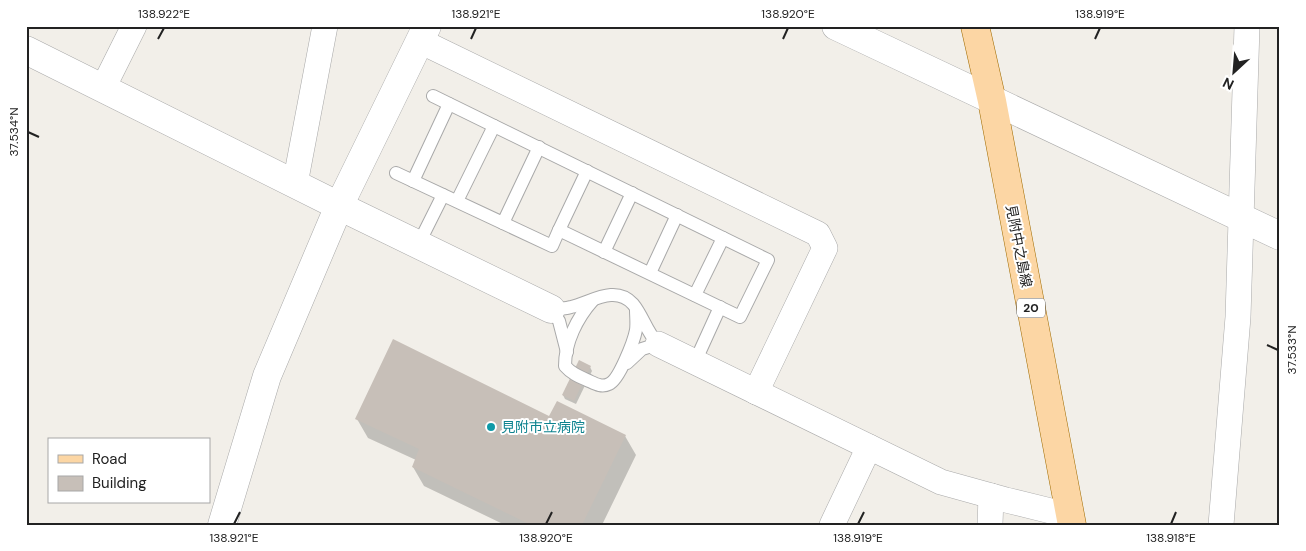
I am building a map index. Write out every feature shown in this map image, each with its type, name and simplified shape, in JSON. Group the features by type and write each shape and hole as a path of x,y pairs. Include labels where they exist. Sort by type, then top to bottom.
{"main road":[{"name":"見附中之島線","path":"975,26 992,101 1071,520"}],"street":[{"path":"103,88 134,26"},
{"path":"295,184 325,26"},
{"path":"836,26 1280,236"},
{"path":"1221,525 1238,317 1247,26"},
{"path":"222,525 267,376 339,206 423,34 818,234 825,248 756,392"},
{"path":"26,50 551,309"},
{"path":"658,344 941,482 1071,520"},
{"path":"832,525 869,447"},
{"path":"990,525 991,496"}],"lane":[{"path":"433,96 768,260 740,317 559,230"},
{"path":"413,180 449,104"},
{"path":"457,201 494,126"},
{"path":"503,223 539,148"},
{"path":"396,172 552,246 587,171"},
{"path":"604,252 632,193"},
{"path":"418,245 443,195"},
{"path":"650,273 677,215"},
{"path":"695,295 723,238"},
{"path":"551,309 570,308 599,297 617,296 632,304 649,335 658,344 642,349 618,373"},
{"path":"593,300 584,310 578,321 567,352 565,366 571,372 600,386 608,385 618,373 636,330 636,310"},
{"path":"694,362 720,307"},
{"path":"551,309 559,321 567,352"}],"building":[{"name":"見附市立病院","path":"393,339 549,416 557,401 626,435 582,525 531,525 412,467 419,449 355,419"},
{"path":"579,360 591,366 574,401 562,395"}],"place":[{"name":"見附市立病院","path":"491,427"}]}
